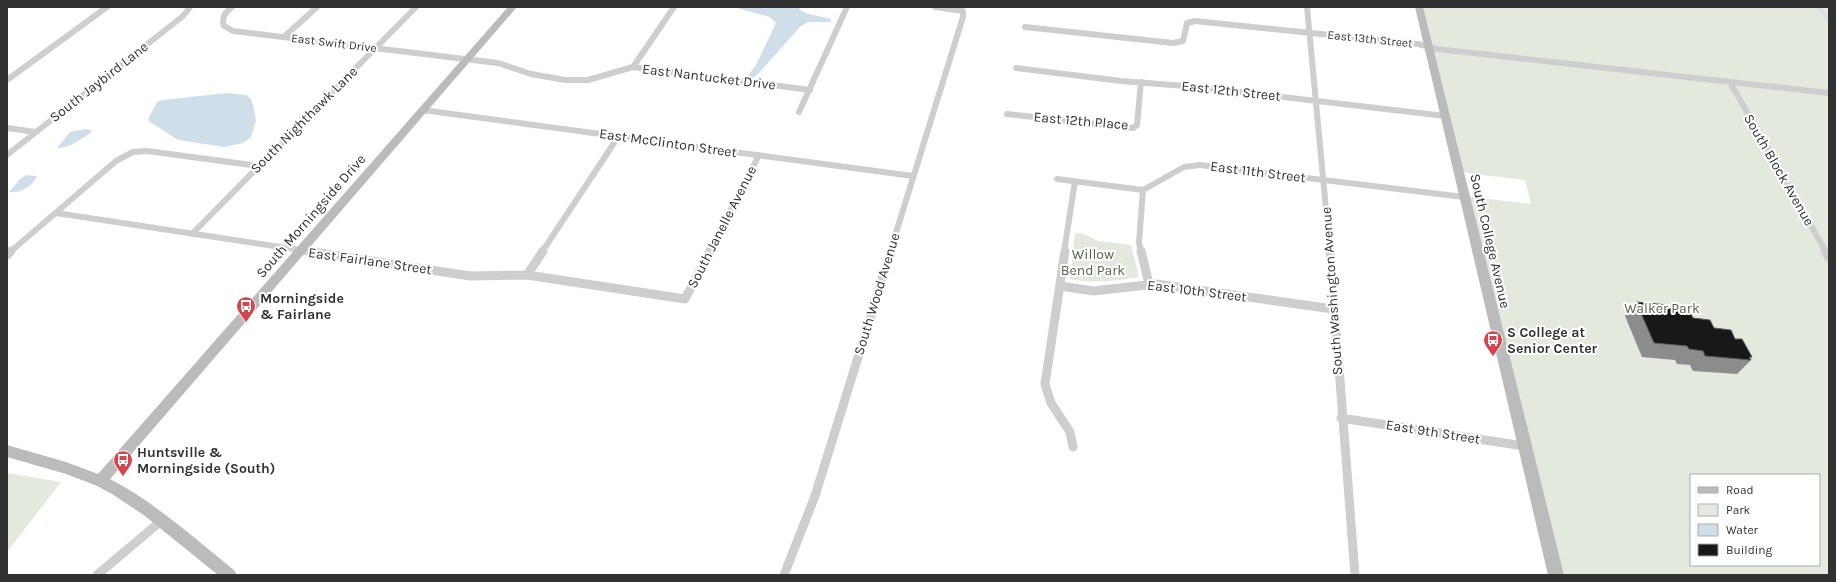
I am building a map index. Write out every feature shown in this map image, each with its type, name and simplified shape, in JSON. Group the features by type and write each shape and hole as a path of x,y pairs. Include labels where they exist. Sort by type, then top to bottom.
{"street":[{"path":"7,80 107,7"},
{"name":"South Jaybird Lane","path":"7,155 183,16 190,7"},
{"name":"East Swift Drive","path":"232,7 222,18 222,23 226,28 238,31 468,59"},
{"path":"284,37 317,7"},
{"name":"South Nighthawk Lane","path":"192,234 416,7"},
{"name":"South Morningside Drive","path":"100,481 513,7"},
{"path":"633,67 674,7"},
{"path":"799,112 847,7"},
{"name":"South Wood Avenue","path":"784,575 815,496 963,17 963,11 935,7"},
{"name":"South Washington Avenue","path":"1307,7 1324,180 1341,418 1355,575"},
{"name":"South College Avenue","path":"1419,7 1556,575"},
{"name":"East 13th Street","path":"1025,28 1173,43 1183,41 1187,23 1195,21 1418,44 1429,47 1829,93"},
{"name":"East Nantucket Drive","path":"468,59 498,63 536,75 573,80 596,78 633,67 810,90"},
{"name":"East 12th Street","path":"1016,68 1141,82 1186,85 1445,116"},
{"name":"East 12th Place","path":"1007,114 1133,128 1137,125 1141,82"},
{"name":"South Block Avenue","path":"1730,82 1829,258"},
{"name":"East McClinton Street","path":"422,110 913,176"},
{"path":"7,128 36,132"},
{"path":"528,275 618,137"},
{"path":"7,256 116,161 133,152 142,150 152,151 259,166"},
{"name":"South Janelle Avenue","path":"685,300 759,155"},
{"name":"East 11th Street","path":"1143,190 1184,167 1192,165 1464,197"},
{"path":"1057,179 1143,190 1139,243 1150,284"},
{"path":"1073,447 1073,437 1068,426 1048,397 1045,384 1075,181"},
{"name":"East Fairlane Street","path":"56,213 470,276 528,275 685,300"},
{"name":"East 10th Street","path":"1060,286 1093,291 1150,284 1334,310"},
{"name":"East 9th Street","path":"1341,418 1524,446"},
{"path":"7,452 100,481 131,499 229,575"},
{"path":"97,575 161,521"}],"green space":[{"name":"Walker Park","path":"1419,7 1829,7 1829,575 1556,575 1464,196 1531,204 1525,180 1458,172"},
{"name":"Willow Bend Park","path":"1075,233 1084,234 1098,241 1131,245 1139,277 1104,281 1079,281 1070,279"},
{"path":"7,473 61,482 7,552"}],"water":[{"path":"738,7 798,7 808,14 830,19 831,22 808,22 800,27 758,74 750,78 748,76 756,65 776,23 770,17 740,9"},
{"path":"228,93 246,95 251,99 254,109 256,121 251,137 243,143 224,147 178,140 150,122 148,119 157,102 162,100"},
{"path":"86,129 91,130 92,132 71,145 57,148 70,132"},
{"path":"26,175 37,176 30,186 18,192 10,192 20,179"}],"building":[{"path":"1636,302 1668,305 1669,308 1689,310 1693,318 1710,320 1714,328 1731,330 1735,339 1742,339 1752,357 1749,357 1751,360 1705,356 1703,351 1689,349 1687,346 1654,343"}],"waterway":[{"path":"1818,7 1829,20"}],"place":[{"name":"Morningside & Fairlane","path":"246,323"},
{"name":"S College at Senior Center","path":"1493,357"},
{"name":"Huntsville & Morningside (South)","path":"123,477"}]}
